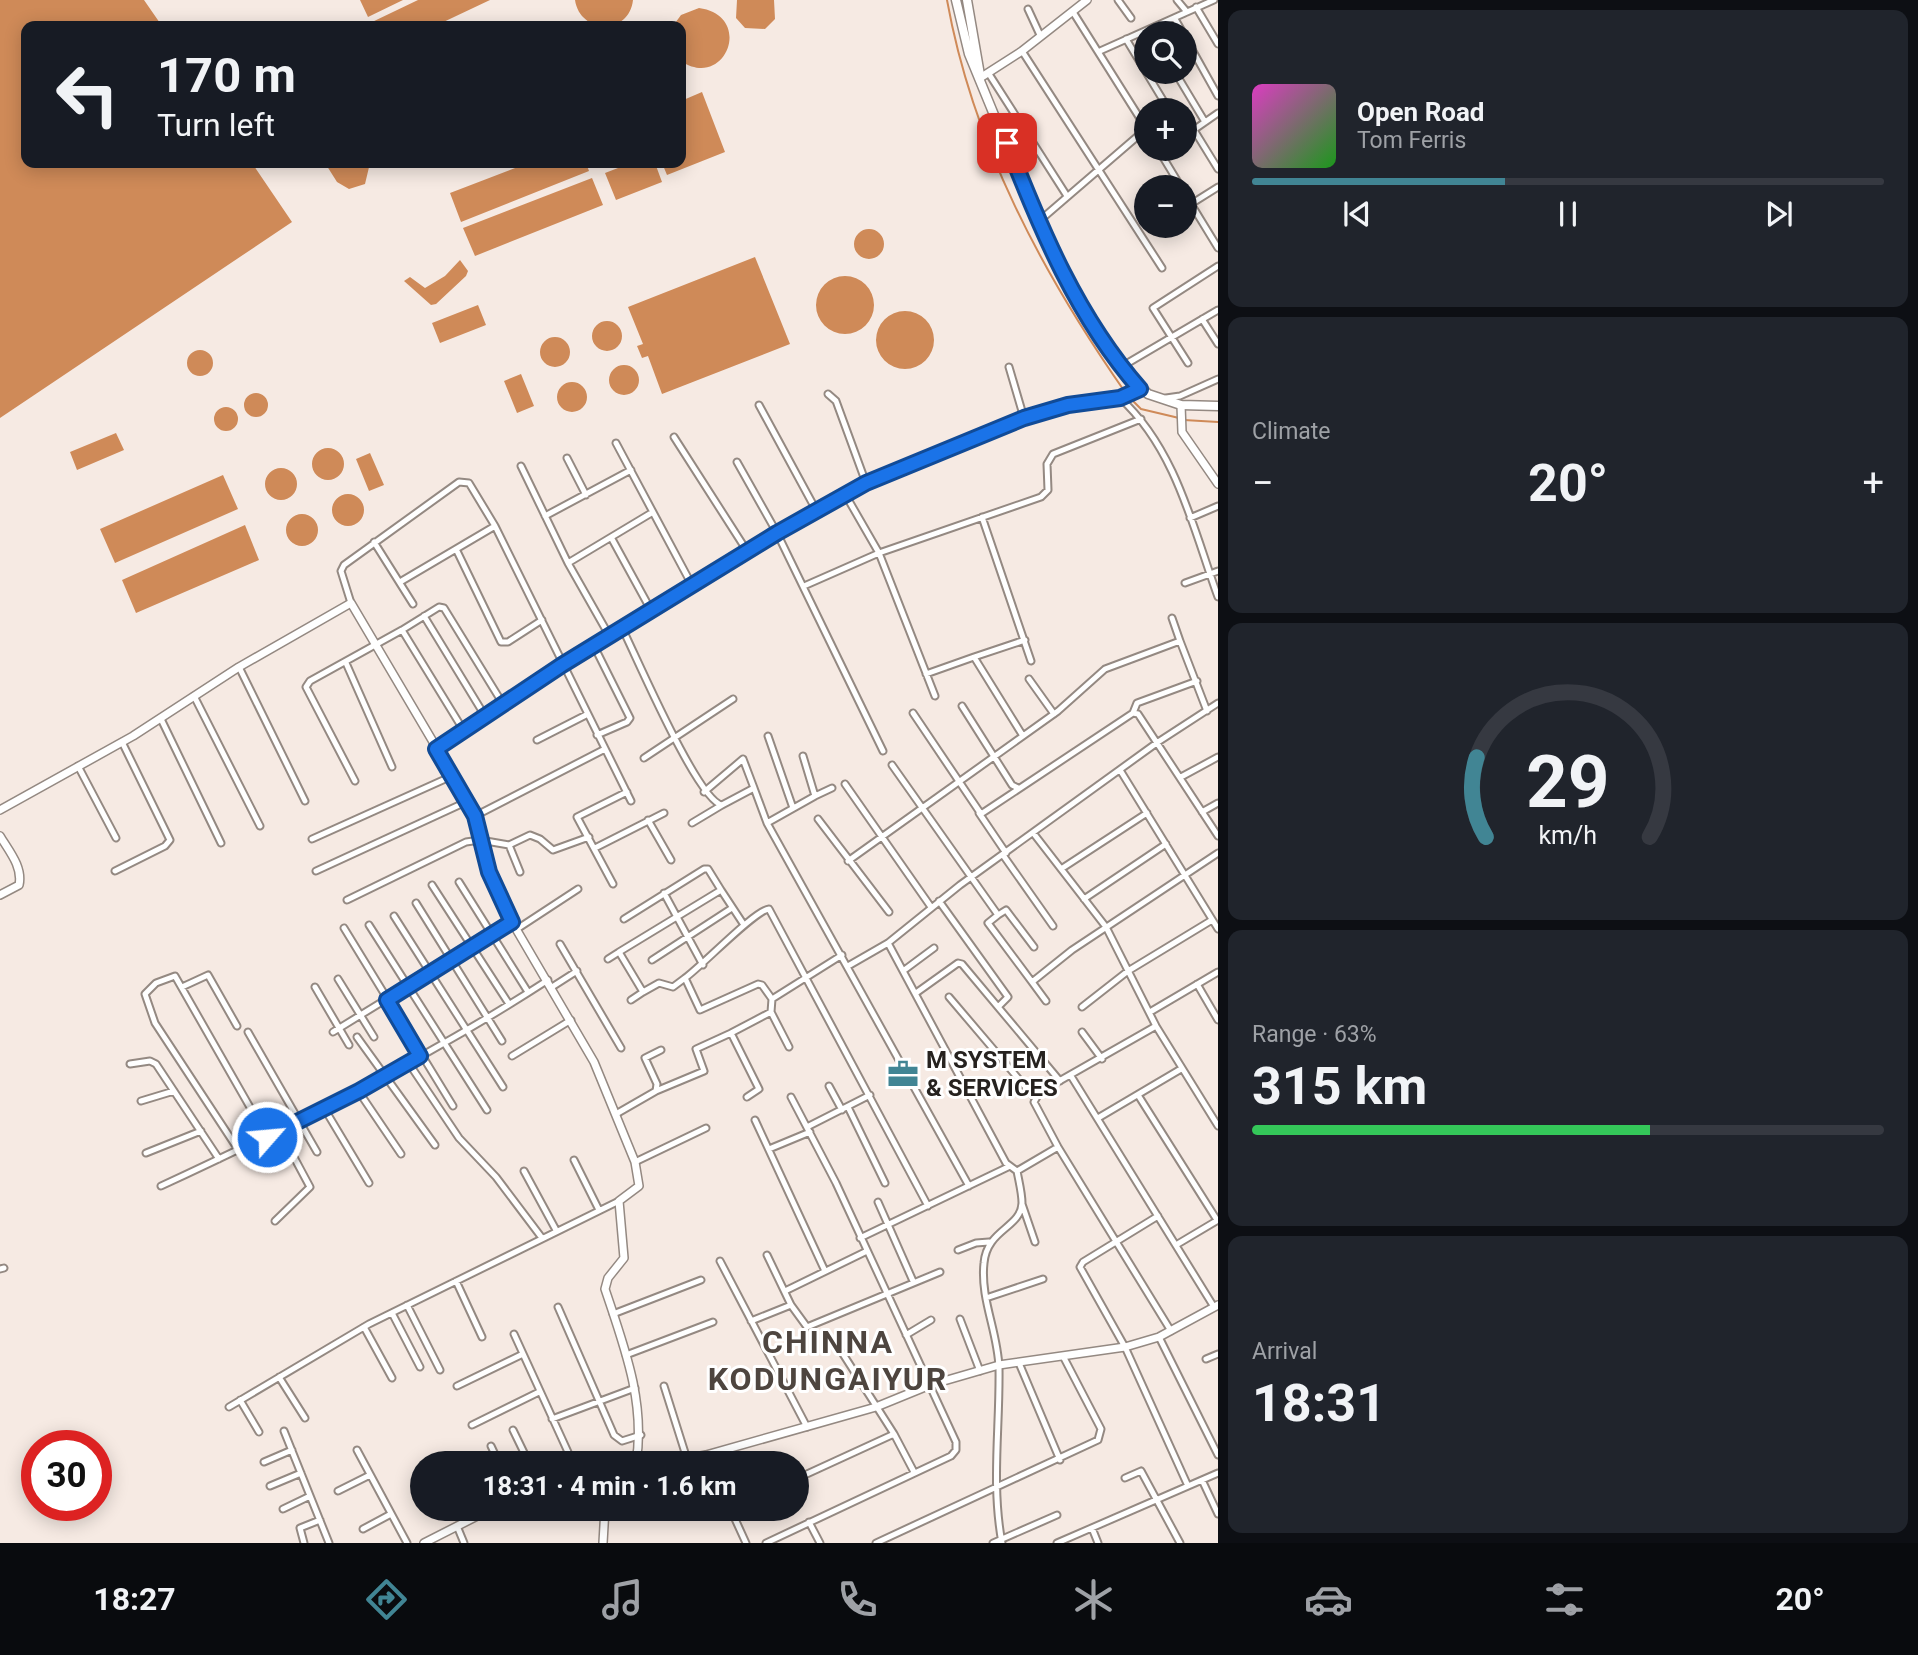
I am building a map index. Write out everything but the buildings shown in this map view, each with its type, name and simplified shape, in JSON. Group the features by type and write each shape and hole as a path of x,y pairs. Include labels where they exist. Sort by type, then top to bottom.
{"main road":[{"path":"956,0 969,54 1038,222 1064,278 1121,367 1136,390 1180,408 1206,405 1218,407"},
{"path":"967,0 980,78"}],"street":[{"path":"980,78 1021,51 1087,0"},
{"path":"1118,0 1131,18"},
{"path":"1177,0 1187,12"},
{"path":"1171,21 1213,0"},
{"path":"1196,7 1218,44"},
{"path":"1028,9 1040,35"},
{"path":"1073,12 1134,109"},
{"path":"1100,51 1134,37"},
{"path":"1126,39 1162,98"},
{"path":"1021,51 1162,268"},
{"path":"1197,58 1218,96"},
{"path":"989,74 1067,195"},
{"path":"1182,84 1205,122"},
{"path":"1197,128 1218,113"},
{"path":"1197,135 1218,169"},
{"path":"1038,222 1134,139"},
{"path":"1197,200 1218,187"},
{"path":"1197,214 1218,248"},
{"path":"1188,363 1153,308 1156,303 1218,266"},
{"path":"1121,367 1218,310"},
{"path":"1202,320 1218,344"},
{"path":"1009,367 1024,418"},
{"path":"1159,398 1180,396 1218,379"},
{"path":"436,749 562,665 777,533 866,483 1024,418 1068,405 1122,397 1136,390"},
{"path":"828,394 836,401 866,483"},
{"path":"1122,397 1141,419 1168,462 1218,597"},
{"path":"1206,405 1218,401"},
{"path":"759,405 816,510"},
{"path":"1180,408 1180,426 1218,484"},
{"path":"804,586 879,553 1044,495 1048,490 1048,460 1053,454 1141,419"},
{"path":"674,437 747,551"},
{"path":"616,443 693,587"},
{"path":"567,458 586,495"},
{"path":"737,462 804,586 883,751"},
{"path":"522,466 568,563 610,637"},
{"path":"545,516 631,470"},
{"path":"229,1407 364,1327 619,1201 639,1186 635,1162 594,1062 550,983 514,926 489,872 475,816 468,801 351,603 341,568 463,481 472,485 495,526 586,715 631,801"},
{"path":"845,494 879,553 935,696"},
{"path":"1190,518 1218,506"},
{"path":"568,563 653,512"},
{"path":"982,517 1031,661"},
{"path":"400,582 495,526"},
{"path":"612,539 652,612"},
{"path":"374,542 413,604"},
{"path":"456,549 501,642 508,642 542,620"},
{"path":"1185,583 1218,571"},
{"path":"0,810 161,719 239,667 351,603"},
{"path":"355,782 306,690 310,681 377,646 439,607 446,609 503,704"},
{"path":"424,616 485,716"},
{"path":"1172,618 1207,710"},
{"path":"623,629 704,792 716,804 722,805"},
{"path":"402,630 464,730"},
{"path":"926,674 1025,640"},
{"path":"848,861 1054,714 1109,667 1180,641"},
{"path":"594,646 630,718 627,722 597,735"},
{"path":"974,657 1023,736"},
{"path":"346,663 392,767"},
{"path":"239,667 305,801"},
{"path":"1029,679 1054,714"},
{"path":"979,813 1133,713 1137,703 1197,681"},
{"path":"194,696 260,826"},
{"path":"644,758 733,699"},
{"path":"848,966 888,943 971,877 1034,834 1157,742 1218,704"},
{"path":"962,706 1012,785 1018,788"},
{"path":"913,713 1053,926"},
{"path":"1133,713 1142,717 1218,836"},
{"path":"537,740 586,715"},
{"path":"161,719 221,843"},
{"path":"768,736 793,808"},
{"path":"115,871 165,846 170,840 122,742"},
{"path":"475,816 606,749"},
{"path":"803,756 815,796"},
{"path":"1181,777 1218,757"},
{"path":"704,792 743,759 766,823 969,1186"},
{"path":"892,765 920,809 998,915"},
{"path":"78,766 116,838"},
{"path":"1120,769 1218,929"},
{"path":"312,839 452,776"},
{"path":"845,784 931,907"},
{"path":"692,824 754,788"},
{"path":"766,823 832,788"},
{"path":"613,884 577,817 627,792"},
{"path":"316,872 468,801"},
{"path":"1202,812 1218,803"},
{"path":"595,848 664,813"},
{"path":"1061,869 1147,813"},
{"path":"818,819 889,912"},
{"path":"648,821 671,860"},
{"path":"1034,834 1106,927 1156,1026 1218,1126"},
{"path":"347,900 466,842 480,840 509,845 530,835 540,839 553,850 589,837"},
{"path":"0,836 19,869 20,879 19,886 0,895"},
{"path":"1084,899 1166,844"},
{"path":"509,845 520,872"},
{"path":"1032,982 1106,927 1218,853"},
{"path":"624,919 708,869 744,925"},
{"path":"459,882 528,992"},
{"path":"432,885 509,1004"},
{"path":"332,1032 493,934 514,926 578,889"},
{"path":"608,959 675,915 721,890"},
{"path":"664,893 703,965"},
{"path":"939,901 1008,997 999,1007"},
{"path":"416,903 502,1041"},
{"path":"652,960 732,908"},
{"path":"631,1000 659,983 673,987 703,965 744,925 764,909 769,909 928,1206"},
{"path":"1034,947 1006,910 988,923 1046,1001"},
{"path":"394,916 503,1087"},
{"path":"1082,1007 1129,971 1212,920"},
{"path":"369,925 410,985 487,1110"},
{"path":"344,928 453,1107"},
{"path":"888,943 1008,1167 1017,1171"},
{"path":"560,944 621,1048"},
{"path":"904,971 934,948"},
{"path":"619,952 643,992"},
{"path":"772,999 842,955"},
{"path":"916,993 960,963 1060,1081"},
{"path":"161,1186 239,1151 359,1091 528,992 577,971"},
{"path":"1150,1012 1218,972"},
{"path":"182,987 208,975 237,1026"},
{"path":"239,1151 159,1029 146,1004 145,994 156,983 175,976 267,1137"},
{"path":"685,978 700,1010 758,984 762,985 772,999 771,1012 789,1047"},
{"path":"338,979 374,1037"},
{"path":"1197,984 1218,1020"},
{"path":"315,987 349,1045"},
{"path":"949,997 1034,1097 1036,1107 1058,1147 1171,1331"},
{"path":"616,1114 656,1091 704,1071 697,1048 771,1012"},
{"path":"512,1056 571,1020"},
{"path":"1034,1097 1156,1026"},
{"path":"248,1032 317,1152"},
{"path":"1082,1032 1102,1059"},
{"path":"731,1033 759,1089 747,1097"},
{"path":"356,1037 435,1145"},
{"path":"656,1091 657,1084 645,1058 661,1051"},
{"path":"130,1064 153,1062 219,1159"},
{"path":"408,1062 459,1138 496,1177 542,1238"},
{"path":"1098,1118 1181,1069"},
{"path":"732,1451 876,1407 930,1385 999,1365 1125,1347 1171,1331 1216,1306 1070,1076"},
{"path":"829,1086 845,1108 885,1183"},
{"path":"141,1101 174,1091"},
{"path":"359,1091 401,1154"},
{"path":"769,1149 870,1094"},
{"path":"1138,1095 1217,1220 1176,1245"},
{"path":"766,1543 951,1456 956,1450 956,1441 930,1385 791,1097"},
{"path":"324,1108 369,1183"},
{"path":"755,1120 825,1271"},
{"path":"635,1162 706,1128"},
{"path":"275,1221 310,1187 280,1130"},
{"path":"146,1153 201,1131"},
{"path":"1017,1171 1058,1147"},
{"path":"574,1160 599,1210"},
{"path":"860,1238 1008,1167"},
{"path":"524,1171 556,1230"},
{"path":"1017,1171 1022,1204 1035,1242"},
{"path":"619,1201 624,1258 608,1278 605,1289 635,1388 641,1435 638,1451"},
{"path":"878,1202 913,1281"},
{"path":"1002,1541 995,1487 999,1365 986,1298 983,1266 989,1242 1015,1220 1022,1204"},
{"path":"1158,1216 1083,1262 1080,1267 1125,1347 1188,1486"},
{"path":"958,1250 976,1243 989,1242"},
{"path":"785,1291 865,1252"},
{"path":"767,1255 791,1305 807,1327 940,1272"},
{"path":"720,1261 807,1427"},
{"path":"986,1298 1043,1279"},
{"path":"613,1314 701,1280"},
{"path":"456,1281 482,1337"},
{"path":"407,1305 440,1370"},
{"path":"751,1321 791,1305"},
{"path":"558,1307 617,1439 622,1441 641,1435"},
{"path":"391,1313 420,1367"},
{"path":"960,1319 980,1371"},
{"path":"906,1335 931,1320"},
{"path":"626,1355 713,1322"},
{"path":"364,1327 392,1378"},
{"path":"514,1334 567,1451"},
{"path":"1159,1336 1218,1455"},
{"path":"457,1386 523,1354"},
{"path":"843,1354 894,1434 914,1472"},
{"path":"1206,1359 1218,1354"},
{"path":"876,1543 1094,1443 1102,1433 1063,1356"},
{"path":"1019,1363 1060,1460"},
{"path":"279,1377 304,1418"},
{"path":"664,1386 684,1451"},
{"path":"552,1419 635,1388"},
{"path":"472,1424 540,1392"},
{"path":"240,1400 259,1432"},
{"path":"513,1430 523,1451"},
{"path":"284,1431 329,1543"},
{"path":"809,1473 894,1434"},
{"path":"491,1446 493,1451"},
{"path":"264,1462 292,1450"},
{"path":"357,1450 407,1543"},
{"path":"1125,1478 1141,1471 1180,1543"},
{"path":"270,1486 301,1473"},
{"path":"1057,1543 1218,1473"},
{"path":"338,1491 370,1475"},
{"path":"1202,1480 1218,1514"},
{"path":"283,1509 310,1496"},
{"path":"363,1529 391,1514"},
{"path":"993,1543 1056,1515"},
{"path":"304,1543 300,1528 320,1520"},
{"path":"424,1543 467,1521"},
{"path":"603,1543 604,1521"},
{"path":"736,1521 746,1543"},
{"path":"809,1522 820,1543"},
{"path":"457,1526 464,1543"},
{"path":"1092,1528 1098,1543"}],"shaded area":[{"path":"0,0 144,0 159,21 21,21 21,168 255,168 292,222 0,418"},
{"path":"360,0 403,0 368,17"},
{"path":"418,0 490,0 446,21 374,21"},
{"path":"575,0 633,0 630,12 621,21 589,21 579,11"},
{"path":"737,0 774,0 775,19 765,29 745,28 736,18"},
{"path":"699,8 716,14 726,24 730,36 728,49 721,60 710,66 697,68 686,63 686,21 677,21 681,15"},
{"path":"702,92 725,152 686,167 686,99"},
{"path":"328,168 369,168 365,184 349,189 337,182"},
{"path":"515,168 588,168 589,171 461,222 450,193"},
{"path":"618,168 657,168 662,182 616,200 605,173"},
{"path":"664,168 685,168 667,175"},
{"path":"592,178 603,205 475,256 463,228"},
{"path":"869,229 880,233 884,244 880,255 869,259 858,255 854,244 858,233"},
{"path":"755,257 790,344 662,394 648,356 642,358 637,346 643,344 628,307"},
{"path":"460,260 468,271 466,276 436,304 431,305 404,281 410,277 425,288 445,276"},
{"path":"839,276 851,276 861,280 870,289 874,311 866,326 851,334 839,334 829,330 820,321 816,311 816,299 820,289 829,280"},
{"path":"478,305 486,325 440,343 432,323"},
{"path":"899,311 911,311 921,315 930,324 934,346 926,361 911,369 899,369 889,365 880,356 876,346 876,334 880,324 889,315"},
{"path":"607,321 618,325 622,336 618,347 607,351 596,347 592,336 596,325"},
{"path":"555,337 566,341 570,352 566,363 555,367 544,363 540,352 544,341"},
{"path":"200,350 209,354 213,363 209,372 200,376 191,372 187,363 191,354"},
{"path":"624,365 635,369 639,380 635,391 624,395 613,391 609,380 613,369"},
{"path":"521,374 534,406 517,413 504,381"},
{"path":"572,382 583,386 587,397 583,408 572,412 561,408 557,397 561,386"},
{"path":"256,393 267,400 268,405 261,416 256,417 245,410 244,405 251,394"},
{"path":"226,407 237,414 238,419 231,430 226,431 215,424 214,419 221,408"},
{"path":"116,433 124,450 77,470 70,452"},
{"path":"328,448 339,453 344,464 339,475 328,480 317,475 312,464 317,453"},
{"path":"370,453 384,485 369,491 356,459"},
{"path":"281,468 292,473 297,484 292,495 281,500 270,495 265,484 270,473"},
{"path":"223,475 238,509 115,563 100,529"},
{"path":"348,494 359,499 364,510 359,521 348,526 337,521 332,510 337,499"},
{"path":"302,514 313,519 318,530 313,541 302,546 291,541 286,530 291,519"},
{"path":"245,525 259,560 136,613 122,580"}],"waterway":[{"path":"947,0 974,105 1015,205 1066,301 1125,392"},
{"path":"1128,396 1141,409 1179,418"},
{"path":"1184,420 1218,422"}],"place":[{"name":"M SYSTEM & SERVICES","path":"903,1074"}],"district":[{"name":"CHINNA KODUNGAIYUR","path":"828,1360"}],"route":[{"path":"267,1137 359,1091 420,1056 387,1000 512,922 489,872 475,816 436,749 562,665 777,533 866,483 1024,418 1068,405 1120,398 1140,389 1121,367 1064,278 1038,222 1007,143"}]}
